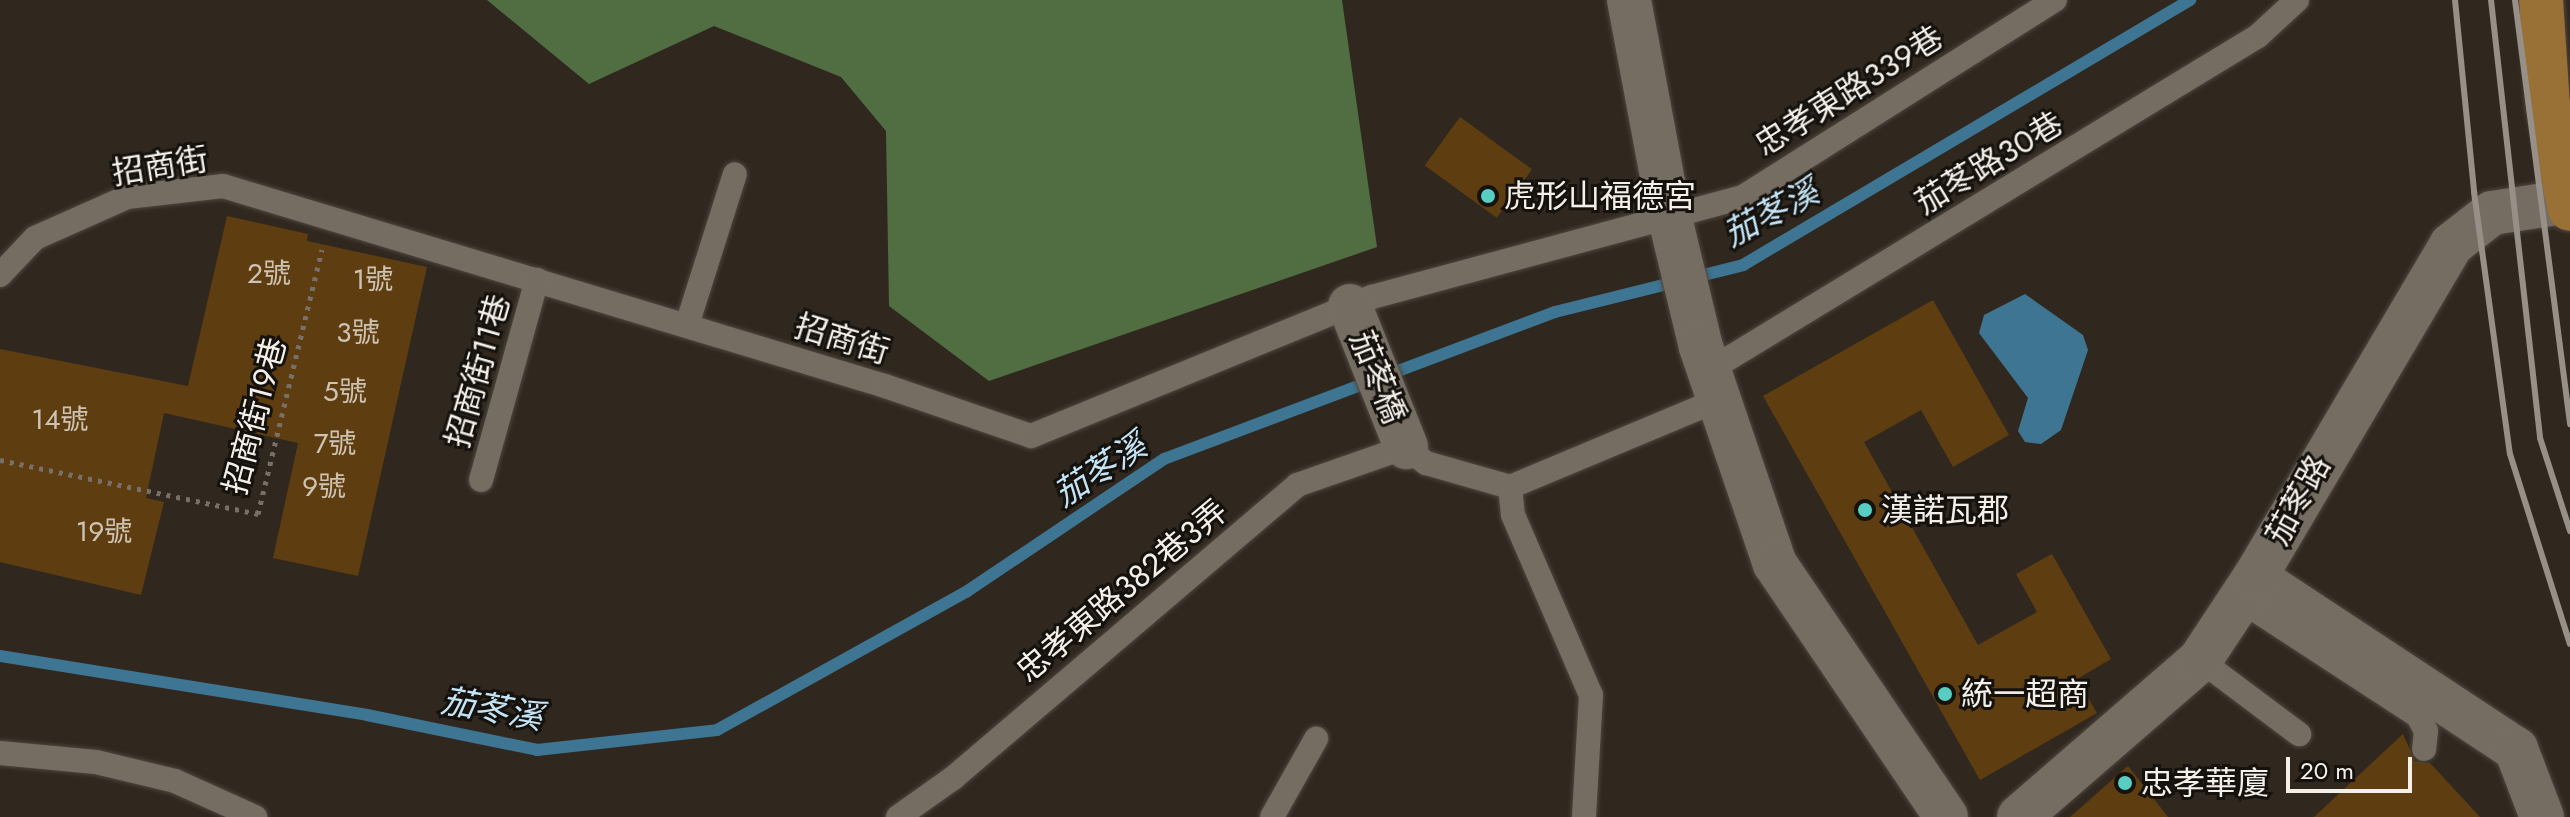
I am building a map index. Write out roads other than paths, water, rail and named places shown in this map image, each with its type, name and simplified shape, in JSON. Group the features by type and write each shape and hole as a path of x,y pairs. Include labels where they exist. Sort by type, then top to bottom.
{"main road":[{"path":"2541,0 2548,105 2569,204"}],"street":[{"path":"1629,0 1671,224 1709,373 1775,564 1946,817"},
{"name":"茄苳路","path":"2019,817 2200,660 2247,588 2451,245 2492,213 2569,204"},
{"name":"茄苳橋","path":"1350,306 1406,447"},
{"path":"2247,588 2516,749 2542,817"}],"lane":[{"name":"忠孝東路339巷","path":"1671,224 1743,197 2055,0"},
{"name":"茄苳路30巷","path":"1510,487 1709,373 2258,36 2297,0"},
{"path":"687,325 735,174"},
{"name":"招商街","path":"0,275 35,238 127,197 223,186 687,325 1031,436 1350,306 1671,224"},
{"name":"招商街11巷","path":"481,480 537,280"},
{"path":"1406,447 1426,463 1510,487 1513,515 1591,695 1584,817"},
{"name":"忠孝東路382巷3弄","path":"898,817 953,778 1297,485 1406,447"},
{"path":"2247,588 2418,716 2426,731 2424,749"},
{"path":"2200,660 2299,734"},
{"path":"1272,817 1316,739"},
{"path":"0,753 96,762 175,781 255,817"}],"water":[{"path":"2025,294 2083,335 2088,350 2061,430 2041,444 2025,442 2018,431 2028,398 1979,333 1984,315"}],"waterway":[{"name":"茄苳溪","path":"0,656 367,715 537,750 717,730 966,592 1164,459 1555,312 1743,265 2190,0"}],"railway":[{"path":"2455,0 2474,192 2510,454 2570,644"},
{"path":"2491,0 2540,438 2570,531"},
{"path":"2515,0 2570,424"}],"place":[{"name":"虎形山福德宮","path":"1488,196"},
{"name":"漢諾瓦郡","path":"1865,510"},
{"name":"統一超商","path":"1945,694"},
{"name":"忠孝華廈","path":"2125,783"}]}
